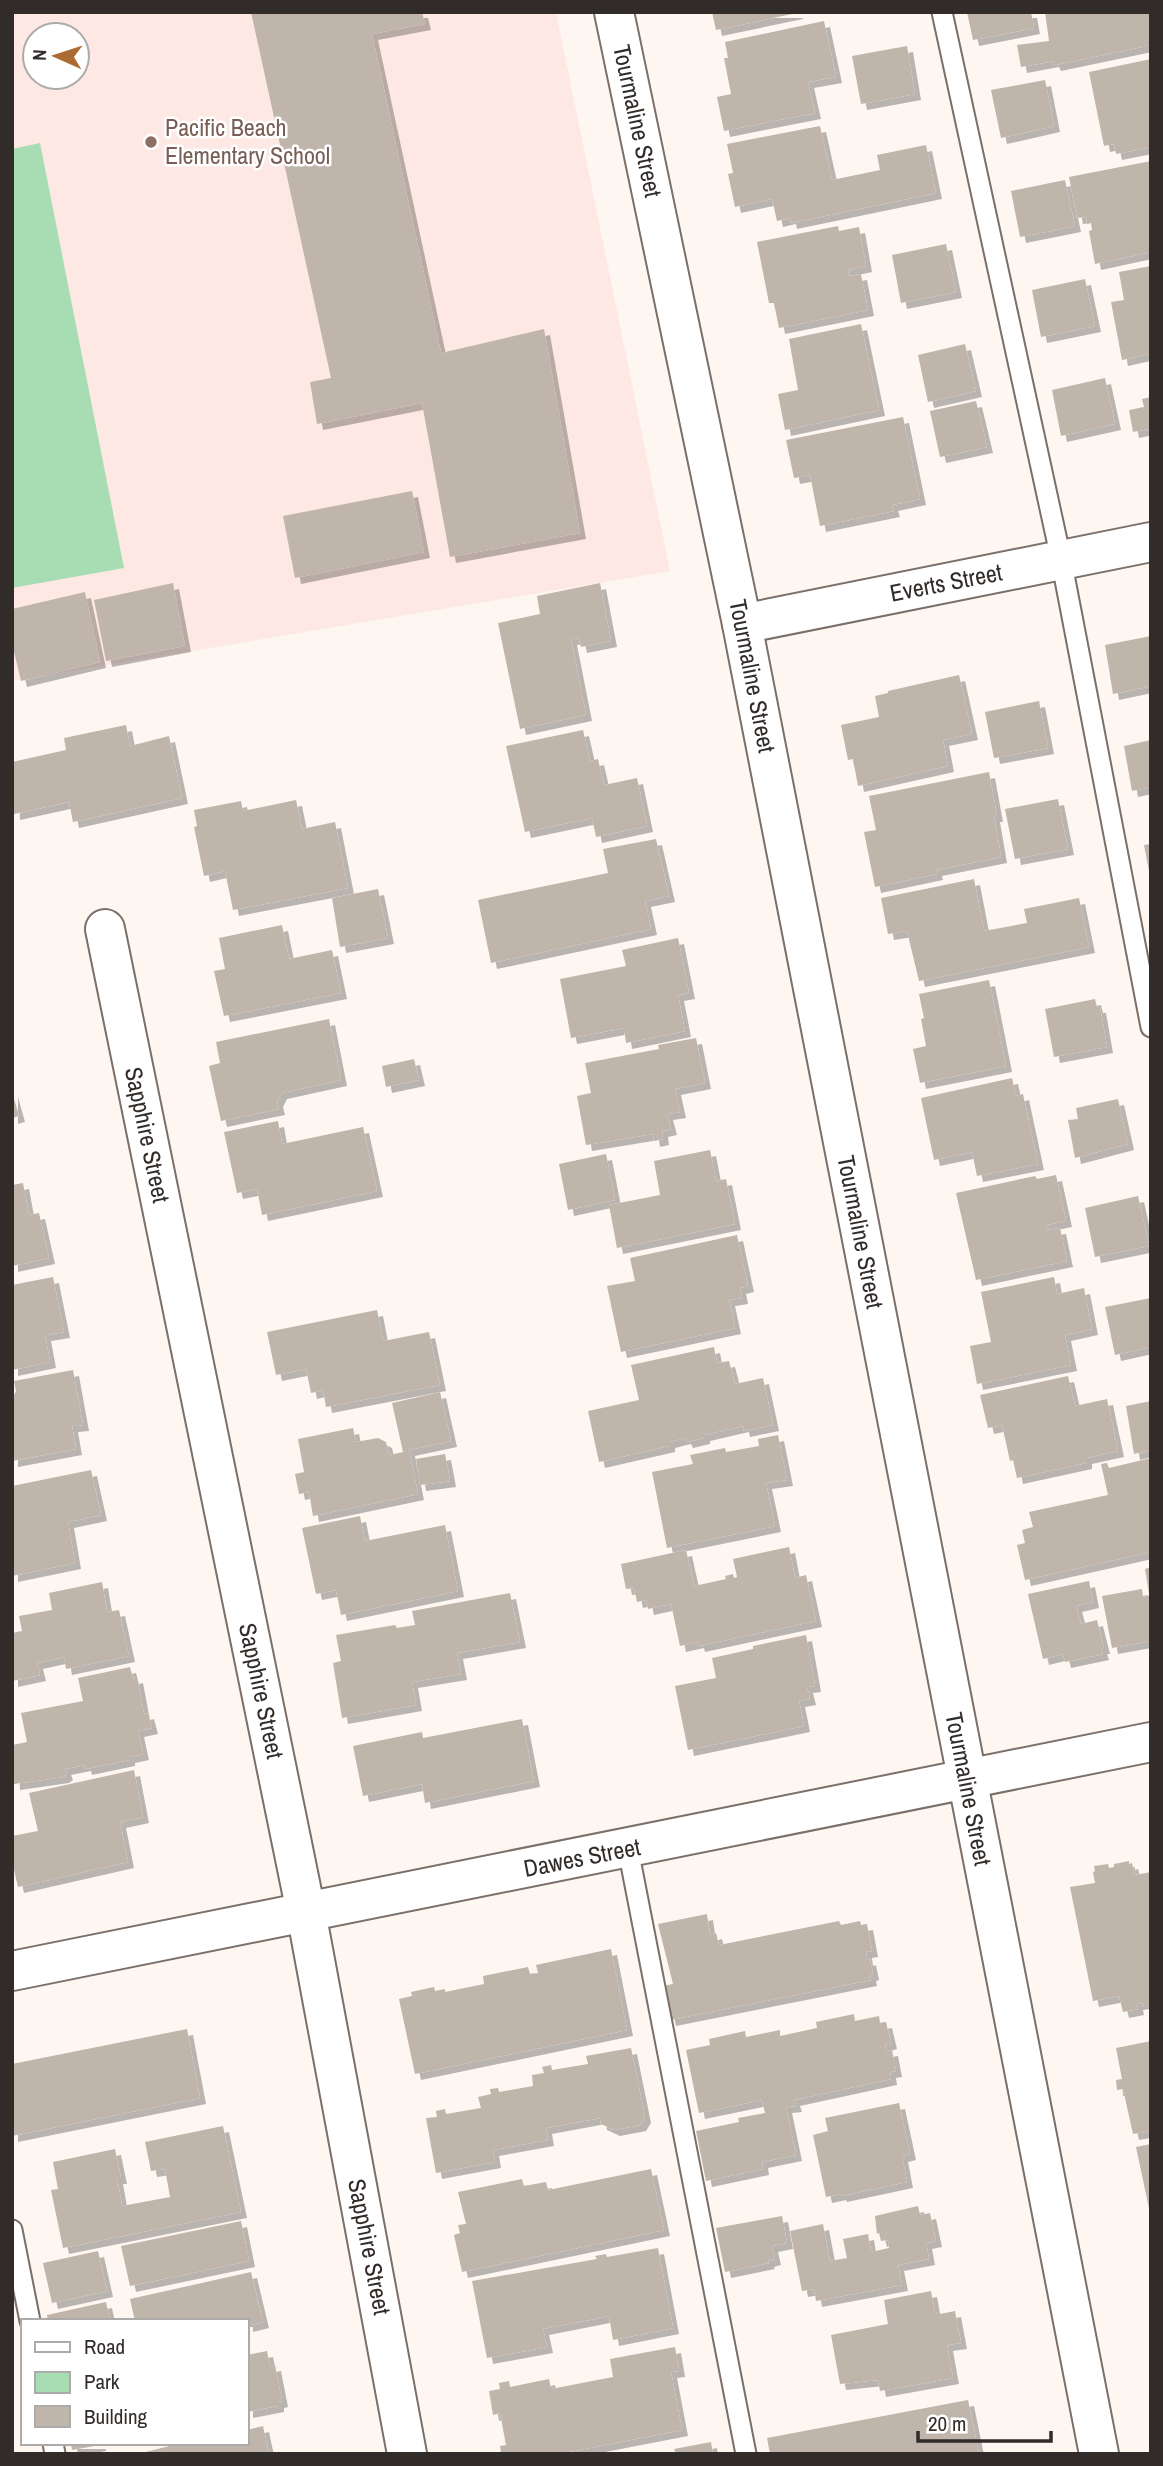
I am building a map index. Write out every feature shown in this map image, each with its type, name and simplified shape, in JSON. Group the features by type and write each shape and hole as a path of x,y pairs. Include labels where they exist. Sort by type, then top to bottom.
{"street":[{"name":"Tourmaline Street","path":"614,12 742,624 1099,2454"},
{"name":"Everts Street","path":"742,624 1151,542"},
{"name":"Sapphire Street","path":"105,929 306,1912 407,2454"},
{"name":"Dawes Street","path":"12,1971 1151,1742"}],"lane":[{"path":"942,12 1061,559 1151,1027"},
{"path":"628,1849 746,2454"},
{"path":"12,2230 30,2319"}],"shaded area":[{"path":"12,12 556,12 670,571 12,681"}],"green space":[{"path":"40,143 124,568 12,588 12,149"}],"building":[{"path":"251,12 422,12 425,24 372,34 441,353 544,329 580,533 450,557 422,403 317,424 310,382 331,378"},
{"path":"712,12 797,12 797,13 716,30"},
{"path":"967,12 1031,12 1034,28 973,40"},
{"path":"1045,12 1151,12 1151,45 1055,65 1053,61 1021,67 1017,45 1049,41"},
{"path":"824,21 836,77 808,82 815,113 724,131 717,97 731,94 724,58 728,58 725,42"},
{"path":"907,46 915,94 861,104 852,56"},
{"path":"1151,59 1151,147 1116,154 1114,144 1104,146 1089,72"},
{"path":"1045,80 1054,126 1001,138 991,90"},
{"path":"820,126 832,180 880,170 877,155 926,145 936,193 791,223 790,218 777,221 772,199 735,207 728,174 733,173 727,144"},
{"path":"1151,161 1151,252 1095,264 1089,231 1092,230 1091,223 1087,224 1086,217 1077,218 1069,177"},
{"path":"1065,180 1075,226 1020,237 1011,191"},
{"path":"838,226 839,231 859,227 866,266 848,270 849,276 861,274 868,310 779,328 774,303 769,303 757,242"},
{"path":"946,244 956,292 901,303 892,255"},
{"path":"1151,266 1151,359 1149,354 1122,360 1111,302 1124,300 1119,272"},
{"path":"1085,279 1095,326 1041,337 1032,290"},
{"path":"861,324 879,410 785,430 778,394 798,390 789,339"},
{"path":"965,344 976,391 928,402 918,355"},
{"path":"1105,378 1115,424 1061,436 1052,390"},
{"path":"1151,397 1151,435 1148,429 1133,432 1129,410 1144,407 1142,399"},
{"path":"976,401 987,447 940,457 930,411"},
{"path":"903,417 920,499 892,505 894,511 820,526 810,475 794,478 786,440"},
{"path":"412,491 424,552 295,578 283,516"},
{"path":"173,583 185,646 106,661 94,600"},
{"path":"600,583 611,641 581,647 579,638 571,639 586,715 520,729 498,623 540,614 537,596"},
{"path":"85,592 100,662 21,681 12,643 12,609"},
{"path":"1151,636 1151,686 1113,694 1105,645"},
{"path":"959,675 972,734 943,740 948,766 858,786 853,759 848,760 841,725 879,717 875,696"},
{"path":"1039,701 1048,748 994,758 985,712"},
{"path":"126,725 130,746 169,736 182,798 73,822 69,802 14,814 12,762 66,750 64,738"},
{"path":"583,730 590,761 598,759 604,785 637,778 647,826 596,837 592,818 525,832 506,746"},
{"path":"1151,740 1151,787 1132,791 1124,746"},
{"path":"989,772 1001,857 936,870 937,874 875,887 864,832 876,830 869,796"},
{"path":"1058,799 1068,849 1015,859 1005,809"},
{"path":"296,800 302,829 335,822 348,888 233,910 225,871 204,876 194,827 197,826 194,810 241,801 243,811"},
{"path":"656,839 669,896 645,901 651,929 491,963 478,900 608,873 603,849"},
{"path":"1151,844 1151,871 1149,871 1144,845"},
{"path":"974,879 984,931 1027,923 1024,909 1079,898 1089,947 919,981 907,931 888,934 881,898"},
{"path":"378,889 388,938 340,947 332,898"},
{"path":"282,925 289,959 332,950 341,993 224,1016 214,971 225,969 219,938"},
{"path":"678,938 689,993 678,995 685,1031 626,1043 624,1028 571,1038 560,979 626,966 622,950"},
{"path":"989,980 1006,1066 920,1083 913,1049 926,1046 919,994"},
{"path":"1095,999 1097,1007 1100,1007 1107,1047 1054,1057 1045,1009"},
{"path":"329,1019 341,1080 281,1093 277,1101 279,1109 221,1121 209,1066 220,1063 216,1042"},
{"path":"696,1038 705,1083 675,1089 680,1112 667,1114 671,1129 662,1131 663,1139 654,1141 653,1134 586,1145 577,1096 591,1093 585,1063 659,1049 658,1045"},
{"path":"414,1059 419,1080 386,1087 382,1066"},
{"path":"1012,1078 1016,1096 1023,1094 1038,1164 977,1176 972,1152 934,1160 921,1098"},
{"path":"12,1091 19,1116 12,1118"},
{"path":"1118,1099 1128,1144 1075,1158 1068,1120 1078,1119 1076,1108"},
{"path":"278,1121 282,1144 363,1127 377,1191 262,1215 257,1189 237,1193 224,1132"},
{"path":"710,1150 716,1181 726,1179 735,1224 617,1248 609,1205 660,1195 654,1161"},
{"path":"606,1154 615,1200 568,1210 559,1164"},
{"path":"1056,1175 1066,1221 1046,1225 1047,1230 1060,1228 1067,1261 976,1280 956,1193 1035,1176 1037,1179"},
{"path":"23,1183 29,1215 39,1213 49,1258 12,1266 12,1185"},
{"path":"1138,1196 1149,1246 1095,1257 1085,1208"},
{"path":"737,1235 748,1286 740,1288 742,1298 729,1300 735,1328 621,1352 607,1286 635,1281 630,1258"},
{"path":"53,1277 64,1332 45,1335 50,1362 12,1370 12,1285"},
{"path":"1054,1277 1057,1294 1084,1288 1092,1329 1065,1335 1071,1365 977,1384 970,1346 991,1342 981,1292"},
{"path":"1151,1298 1151,1347 1115,1355 1105,1307"},
{"path":"377,1310 383,1341 429,1332 440,1385 326,1407 323,1390 311,1393 306,1369 276,1375 267,1332"},
{"path":"714,1347 717,1363 729,1361 735,1384 763,1378 773,1425 744,1431 743,1426 687,1442 685,1438 669,1442 669,1446 599,1462 588,1411 639,1400 631,1365"},
{"path":"73,1370 83,1425 72,1426 76,1449 12,1461 12,1399 16,1391 14,1381"},
{"path":"1068,1376 1075,1406 1107,1399 1118,1451 1086,1458 1086,1463 1017,1478 1013,1460 1010,1461 1002,1425 988,1428 980,1395"},
{"path":"440,1392 451,1441 409,1450 418,1494 313,1516 309,1492 299,1494 295,1474 304,1472 298,1439 353,1428 356,1442 378,1438 386,1442 389,1455 403,1452 392,1403"},
{"path":"1151,1401 1151,1450 1134,1454 1126,1406"},
{"path":"778,1435 787,1480 766,1483 775,1526 667,1548 652,1472 693,1464 690,1455 725,1448 726,1452 759,1446 758,1439"},
{"path":"445,1454 450,1481 420,1485 416,1459"},
{"path":"1151,1458 1151,1552 1025,1580 1017,1545 1025,1543 1022,1530 1033,1527 1029,1512 1108,1495 1101,1464 1107,1463 1109,1468"},
{"path":"91,1470 101,1515 68,1522 75,1563 12,1576 12,1486"},
{"path":"360,1516 365,1541 445,1525 458,1591 341,1615 336,1590 316,1594 302,1528"},
{"path":"789,1547 795,1578 806,1575 816,1621 699,1646 698,1642 680,1646 671,1604 648,1609 646,1600 637,1602 634,1588 626,1589 621,1564 686,1550 694,1586 726,1579 725,1576 733,1574 734,1578 737,1577 733,1559"},
{"path":"1151,1567 1151,1593 1149,1593 1145,1569"},
{"path":"1089,1581 1093,1602 1076,1606 1081,1624 1097,1620 1103,1654 1065,1662 1063,1654 1043,1659 1028,1594"},
{"path":"102,1582 107,1612 119,1610 129,1656 66,1669 64,1657 37,1663 40,1675 12,1681 12,1633 22,1631 19,1616 52,1610 49,1593"},
{"path":"1142,1589 1143,1597 1149,1596 1151,1641 1112,1648 1102,1596"},
{"path":"510,1593 520,1642 457,1653 461,1674 412,1682 416,1705 342,1718 333,1663 341,1661 336,1635 395,1625 397,1628 415,1625 412,1611"},
{"path":"806,1635 815,1686 807,1687 810,1699 799,1701 804,1726 688,1750 675,1686 716,1678 712,1658"},
{"path":"130,1667 133,1678 137,1677 144,1714 148,1713 152,1728 138,1731 143,1754 129,1757 129,1760 86,1769 85,1765 65,1769 67,1774 63,1777 14,1784 12,1745 27,1742 21,1713 83,1701 78,1678"},
{"path":"522,1719 534,1781 425,1803 422,1784 363,1796 353,1746 422,1732 423,1738"},
{"path":"134,1770 143,1817 120,1822 128,1862 18,1887 12,1861 12,1836 38,1831 29,1793"},
{"path":"1129,1861 1135,1875 1151,1872 1151,2006 1137,2004 1138,2009 1123,2012 1119,1996 1093,2001 1070,1887 1095,1883 1094,1866 1108,1864 1109,1868 1114,1867 1114,1864"},
{"path":"707,1914 710,1935 716,1933 719,1945 839,1921 841,1925 860,1921 861,1925 867,1924 872,1951 866,1952 873,1974 870,1975 871,1980 670,2020 663,1986 673,1984 658,1924"},
{"path":"611,1949 627,2030 415,2074 399,1999 412,1996 411,1992 434,1987 435,1991 445,1989 445,1992 484,1984 483,1976 528,1967 530,1974 538,1973 536,1965"},
{"path":"854,2014 855,2021 879,2016 880,2023 886,2022 891,2043 885,2045 886,2051 892,2050 896,2071 890,2072 891,2079 794,2100 796,2106 786,2107 796,2155 762,2162 763,2169 706,2181 696,2131 739,2122 738,2118 765,2113 762,2100 699,2113 686,2050 710,2045 709,2039 745,2031 746,2037 780,2030 780,2036 817,2028 816,2022"},
{"path":"187,2029 200,2098 12,2136 12,2064"},
{"path":"1151,2041 1151,2131 1133,2134 1123,2089 1117,2090 1116,2080 1122,2079 1116,2048"},
{"path":"631,2048 645,2117 640,2125 614,2130 601,2124 600,2118 546,2128 548,2140 493,2150 495,2162 436,2173 426,2118 437,2117 436,2111 445,2109 446,2114 481,2108 478,2097 491,2094 490,2089 498,2088 499,2092 533,2086 532,2075 544,2073 542,2067 551,2065 552,2070 588,2064 586,2056"},
{"path":"899,2103 910,2154 902,2156 907,2182 826,2197 813,2135 828,2131 825,2118"},
{"path":"223,2126 241,2212 63,2248 51,2190 58,2189 53,2162 115,2149 121,2178 117,2178 122,2206 170,2197 165,2169 151,2171 145,2142"},
{"path":"1151,2144 1151,2213 1150,2213 1136,2147"},
{"path":"651,2169 664,2230 462,2272 454,2235 460,2233 458,2225 466,2224 458,2192 522,2179 524,2186 546,2182 548,2190"},
{"path":"918,2206 920,2215 930,2213 936,2241 926,2243 929,2259 898,2265 902,2285 816,2301 814,2289 802,2291 790,2231 823,2224 830,2261 847,2258 843,2239 868,2234 871,2252 889,2248 888,2240 881,2241 879,2233 877,2234 875,2216"},
{"path":"782,2216 787,2243 772,2246 775,2259 768,2261 769,2263 725,2272 716,2228"},
{"path":"241,2221 249,2261 130,2286 121,2246"},
{"path":"658,2248 673,2328 613,2340 609,2316 543,2329 547,2347 487,2358 472,2281 597,2259 595,2256 606,2254 607,2257"},
{"path":"98,2251 107,2291 52,2303 43,2263"},
{"path":"251,2272 263,2322 248,2326 248,2319 135,2319 130,2299"},
{"path":"931,2291 935,2313 955,2311 961,2343 947,2345 953,2378 880,2391 878,2380 840,2384 831,2335 888,2324 884,2300"},
{"path":"106,2302 110,2319 48,2319 47,2315"},
{"path":"675,2347 679,2371 671,2372 682,2430 558,2454 501,2454 500,2446 506,2445 500,2413 493,2415 489,2391 500,2389 499,2383 509,2381 510,2387 549,2379 551,2389 613,2377 610,2359"},
{"path":"267,2351 270,2366 275,2365 282,2401 278,2402 278,2406 248,2412 248,2355"},
{"path":"968,2400 979,2454 770,2454 767,2438"},
{"path":"263,2426 269,2454 137,2454 174,2445 248,2445 248,2430"},
{"path":"711,2442 713,2454 676,2454 674,2449"},
{"path":"71,2445 100,2445 72,2450"}],"place":[{"name":"Pacific Beach Elementary School","path":"151,142"}]}
